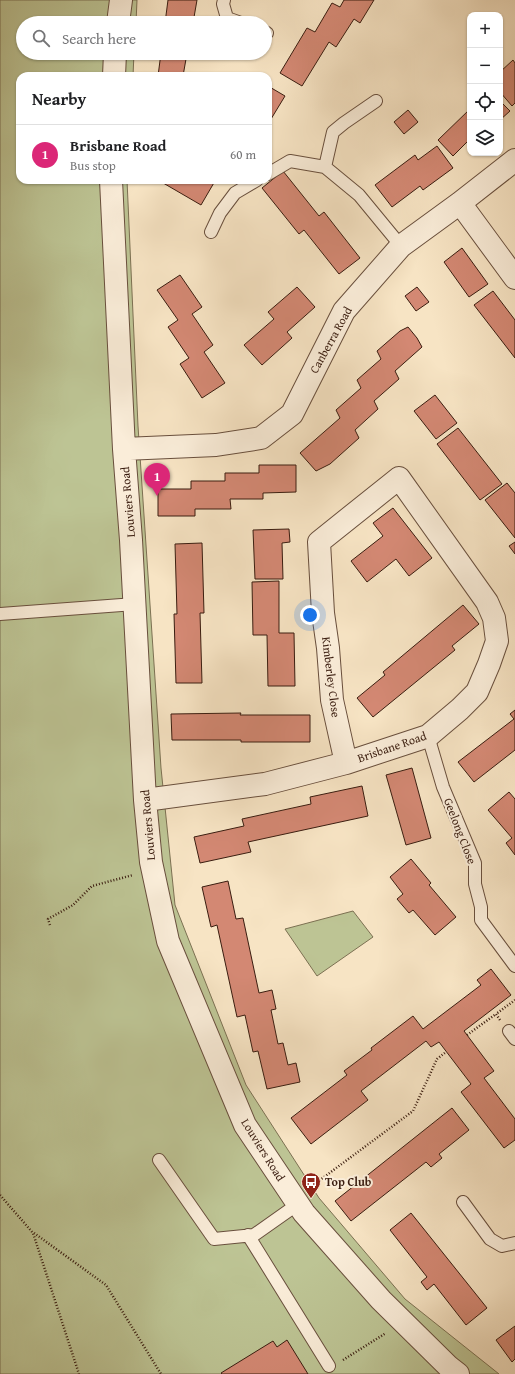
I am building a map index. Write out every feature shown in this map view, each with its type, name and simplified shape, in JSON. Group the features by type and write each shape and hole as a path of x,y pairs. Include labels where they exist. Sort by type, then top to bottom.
{"street":[{"path":"119,16 121,0"},
{"path":"114,72 115,60"},
{"name":"Canberra Road","path":"124,449 216,445 261,438 292,414 344,311 400,246 460,203 515,160"},
{"name":"Louviers Road","path":"111,184 124,449 145,800 152,870 168,941 245,1126 304,1213 376,1294 449,1367 458,1374"},
{"path":"460,203 515,278"},
{"name":"Brisbane Road","path":"145,800 265,784 346,763 428,736 460,709 477,692 490,664 497,641 494,618 487,602 399,478 319,542"},
{"name":"Kimberley Close","path":"319,542 322,613 328,648 332,700 346,763"}],"lane":[{"path":"224,0 223,4 227,16"},
{"path":"325,167 333,132 376,101"},
{"path":"272,172 290,161 325,167 359,196 400,246"},
{"path":"211,232 220,213 235,193 250,184"},
{"path":"0,614 134,604"},
{"name":"Geelong Close","path":"428,736 443,787 475,863 475,884 481,907 481,920 515,966"},
{"path":"159,1160 214,1239 254,1235 296,1201"},
{"path":"463,1202 490,1239 502,1246 515,1243"},
{"path":"248,1235 329,1366"}],"path":[{"path":"50,925 48,919 74,905 92,886 152,870"},
{"path":"467,1035 496,1014"},
{"path":"296,1201 413,1111 436,1059 446,1052"},
{"path":"0,1195 33,1233 106,1285 161,1374"},
{"path":"33,1233 79,1374"},
{"path":"329,1366 336,1364 403,1322"}],"green space":[{"path":"0,0 137,0 136,16 16,16 16,60 134,60 133,72 16,72 16,184 127,184 138,426 161,768 175,905 246,1085 319,1198 405,1299 499,1374 0,1374"},
{"path":"353,911 373,937 317,976 285,929"}],"building":[{"path":"168,0 197,0 194,16 166,16"},
{"path":"344,0 374,0 360,23 354,19 336,47 329,42 302,86 280,73 307,28 315,32 332,3 340,7"},
{"path":"160,60 186,60 184,72 159,72"},
{"path":"513,60 515,63 515,103 512,106 503,96 503,69"},
{"path":"272,88 285,96 272,117"},
{"path":"503,104 510,111 503,117"},
{"path":"408,110 418,122 404,134 394,122"},
{"path":"467,112 467,142 453,156 438,140"},
{"path":"437,146 453,168 423,190 420,186 392,207 375,185 415,155 418,160"},
{"path":"283,171 319,216 324,212 360,258 339,274 304,230 299,234 262,188 267,184 272,184 272,180"},
{"path":"165,184 213,184 201,205"},
{"path":"462,248 488,284 469,297 444,262"},
{"path":"180,275 202,307 192,314 213,345 204,352 225,383 202,398 180,364 189,358 168,327 178,320 157,290"},
{"path":"297,287 315,307 287,332 292,338 262,365 244,345 274,319 268,312"},
{"path":"417,287 429,302 416,311 405,296"},
{"path":"493,291 515,320 515,358 474,305"},
{"path":"408,327 422,347 395,371 399,379 374,401 378,409 355,430 359,438 330,464 316,471 300,453 340,418 336,410 361,388 357,380 381,359 377,351 400,331"},
{"path":"435,395 457,423 436,439 414,411"},
{"path":"458,428 502,484 480,500 437,444"},
{"path":"259,465 296,465 296,492 263,493 263,499 230,499 231,509 195,509 195,516 158,516 158,489 191,489 191,481 225,481 225,473 259,473"},
{"path":"507,483 515,493 515,538 485,500"},
{"path":"393,508 432,558 409,576 396,559 367,582 351,561 383,536 373,523"},
{"path":"289,529 290,542 282,543 283,579 255,579 253,530"},
{"path":"515,542 515,554 509,546"},
{"path":"202,543 204,613 200,613 202,683 176,683 174,614 177,614 175,544"},
{"path":"279,581 279,633 294,633 295,686 268,686 267,635 253,635 252,582"},
{"path":"463,605 479,624 452,646 455,650 373,717 357,698 385,675 383,672"},
{"path":"515,710 515,750 474,782 458,762 514,719 510,714"},
{"path":"241,713 240,715 310,715 310,742 172,740 171,714"},
{"path":"412,768 431,838 406,845 386,775"},
{"path":"362,786 368,816 248,842 251,852 200,863 194,837 244,826 242,819 311,804 310,797"},
{"path":"509,792 515,799 515,855 506,843 512,838 488,810"},
{"path":"411,859 431,883 429,885 456,917 435,935 413,910 409,913 397,899 403,894 390,877"},
{"path":"228,881 236,919 243,918 259,993 272,990 276,1009 271,1010 278,1044 283,1043 288,1065 296,1063 300,1082 267,1089 258,1051 253,1052 245,1015 237,1017 217,925 211,927 202,887"},
{"path":"491,969 511,995 464,1031 494,1071 484,1078 515,1119 515,1140 504,1148 461,1092 471,1084 439,1042 431,1047 426,1041 361,1091 368,1100 311,1144 291,1118 347,1075 344,1071 413,1016 423,1029 481,985 477,980"},
{"path":"452,1108 469,1130 439,1154 442,1158 431,1167 426,1162 351,1221 335,1201"},
{"path":"411,1213 487,1308 466,1325 434,1284 427,1290 421,1282 427,1277 390,1230"},
{"path":"515,1326 515,1359 512,1362 496,1340"},
{"path":"287,1340 308,1374 221,1373 273,1341 277,1347"}],"place":[{"name":"Brisbane Road","path":"157,496"},
{"name":"Top Club","path":"311,1199"}]}
